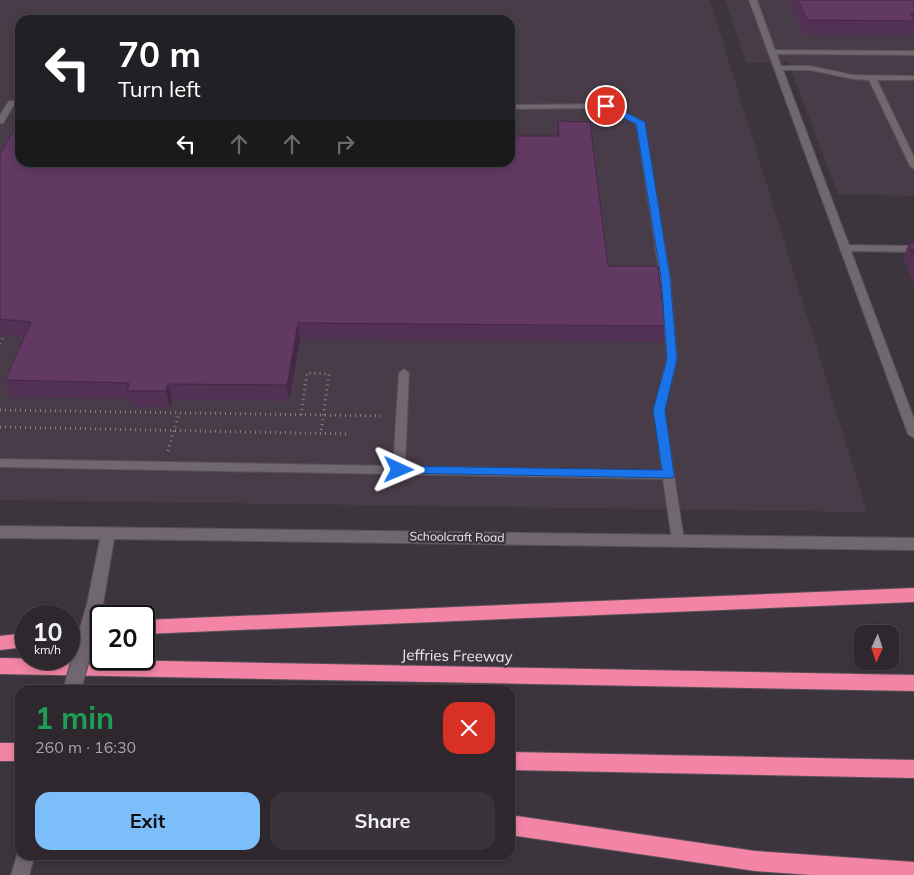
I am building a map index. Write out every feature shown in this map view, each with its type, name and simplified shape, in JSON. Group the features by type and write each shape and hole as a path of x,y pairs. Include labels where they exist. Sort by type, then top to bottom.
{"highway":[{"path":"155,627 914,595"},
{"path":"0,643 15,641"},
{"name":"Jeffries Freeway","path":"0,666 914,683"},
{"path":"515,761 914,769"},
{"path":"515,826 754,861 914,872"}],"main road":[{"name":"Schoolcraft Road","path":"0,532 914,544"},
{"path":"73,685 94,610 108,534"},
{"path":"20,875 24,860"}],"lane":[{"path":"753,0 914,434"},
{"path":"772,52 914,53"},
{"path":"778,68 810,68 853,77 914,78"},
{"path":"872,77 914,166"},
{"path":"0,121 12,103 15,103"},
{"path":"515,107 606,106 640,122 666,277 672,359 659,410 678,540"},
{"path":"845,248 914,249"},
{"path":"399,470 404,373"},
{"path":"0,463 668,475"}],"path":[{"path":"0,344 4,335"},
{"path":"301,415 307,373 330,374 321,434"},
{"path":"0,410 403,416"},
{"path":"164,466 178,414"},
{"path":"0,427 349,434"}],"shaded area":[{"path":"0,0 710,0 867,512 0,500"},
{"path":"725,0 914,0 914,196 838,194 788,62 746,63"}],"building":[{"path":"798,0 914,0 914,14 911,14 914,21 807,20"},
{"path":"558,121 590,122 608,266 658,266 665,326 298,323 287,385 168,384 166,391 127,391 129,383 5,380 31,322 0,319 0,154 13,131 15,131 15,167 515,167 515,136 559,136"},
{"path":"909,243 914,243 914,255"}],"route":[{"path":"399,470 668,475 659,410 672,359 666,277 640,122 606,106"}]}
